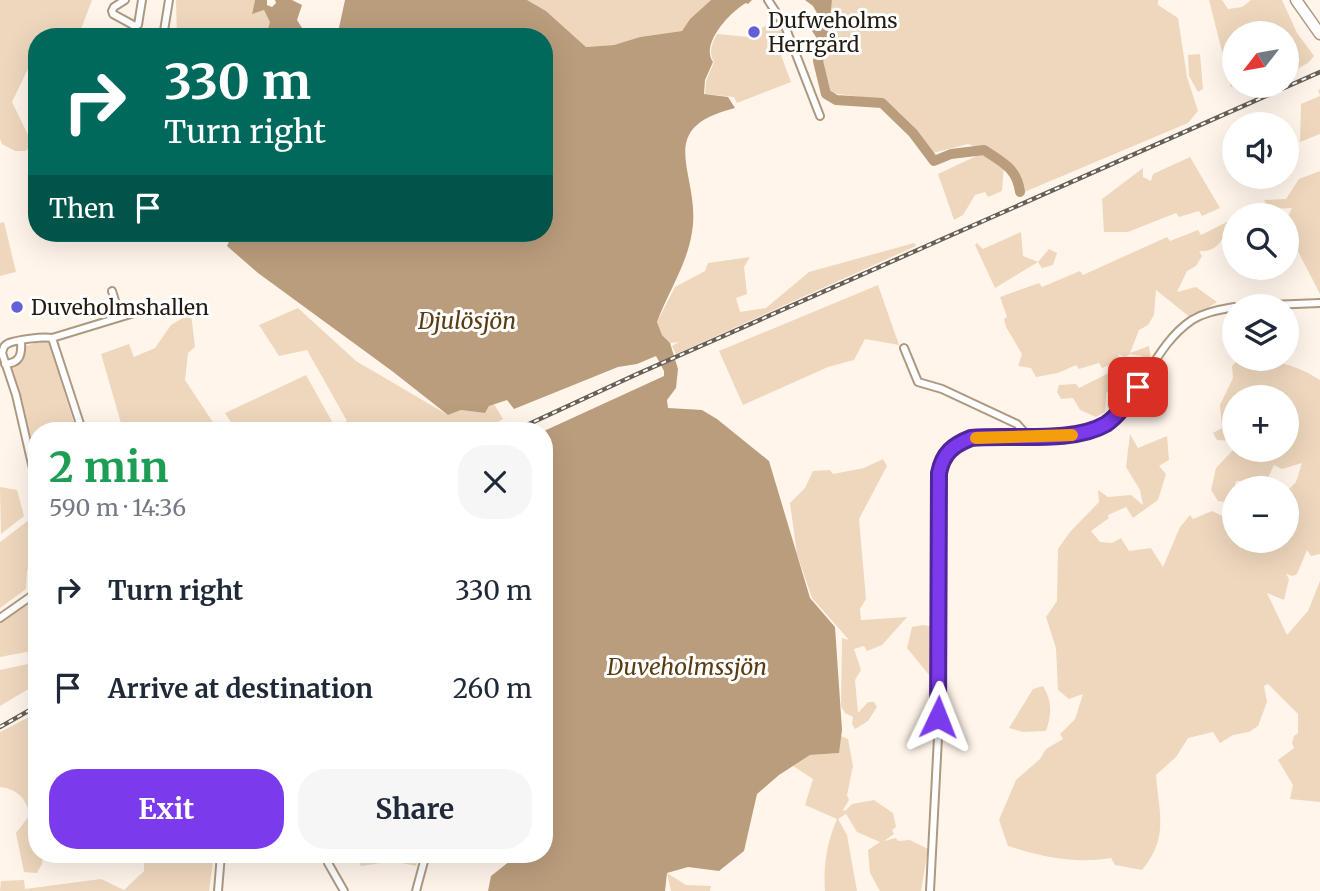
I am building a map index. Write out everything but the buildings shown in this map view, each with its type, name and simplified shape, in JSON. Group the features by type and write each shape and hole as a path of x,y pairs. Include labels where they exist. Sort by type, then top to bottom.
{"street":[{"path":"125,0 114,6 113,14 135,26 141,19 142,0"},
{"path":"164,28 169,0"},
{"path":"768,0 785,26 820,116"},
{"path":"1296,0 1320,34"},
{"path":"112,291 120,317"},
{"path":"1299,304 1320,303"},
{"path":"930,891 940,699 940,465 947,452 971,438 1072,435 1106,423 1127,402 1185,326 1205,313 1222,309"},
{"path":"28,447 16,395 2,353 4,347 8,343 45,336 52,338 144,310"},
{"path":"52,338 79,422"},
{"path":"5,363 19,359 21,341"},
{"path":"904,348 918,382 942,389 1017,424 1027,436"},
{"path":"0,618 28,598"},
{"path":"218,891 220,863"},
{"path":"328,863 344,891"},
{"path":"416,891 424,863"}],"shaded area":[{"path":"0,0 92,0 81,28 28,28 28,69 12,102 28,135 28,148 26,151 15,151 2,144"},
{"path":"176,0 255,0 252,13 264,10 271,22 269,28 177,28"},
{"path":"527,0 711,0 690,19 682,31 640,37 614,45 586,47 546,11"},
{"path":"832,0 1158,0 1158,5 1178,18 1187,77 1198,111 1188,123 1022,193 1017,174 1007,163 987,151 968,144 933,153 899,112 885,100 831,93 823,62"},
{"path":"1209,0 1222,0 1228,9 1242,7 1251,0 1282,0 1292,21 1222,21 1222,51"},
{"path":"768,6 788,39 778,47 791,82 737,103 734,97 705,94 706,81 714,62 711,48 717,34 749,37 772,21 771,17 766,15"},
{"path":"1299,36 1314,56 1299,68"},
{"path":"1200,54 1203,89 1198,92 1189,76 1188,55"},
{"path":"1320,96 1320,134 1300,142 1301,104"},
{"path":"985,152 1004,165 1002,191 988,197 985,192 975,195 963,215 954,220 938,174"},
{"path":"1190,157 1220,208 1202,216 1199,211 1179,217 1176,213 1128,232 1104,232 1102,199 1143,168 1143,177 1151,181 1153,174"},
{"path":"1320,171 1320,294 1299,253 1299,203 1266,203 1264,200 1286,199 1292,189 1299,189 1299,179"},
{"path":"4,222 16,272 0,276 0,223"},
{"path":"1222,224 1220,243 1206,251 1199,251 1202,256 1196,266 1187,271 1177,292 1196,287 1217,302 1191,318 1156,290 1154,315 1148,325 1139,330 1130,353 1149,346 1151,360 1142,356 1130,354 1125,357 1118,354 1121,360 1102,368 1099,363 1079,369 1076,365 1058,373 1036,377 1031,368 1018,366 1022,354 1006,327 1004,319 1007,317 1000,297 1039,283 1042,287 1080,271 1083,275 1167,237 1170,241 1198,230 1201,235"},
{"path":"1021,232 1023,256 1038,262 995,288 975,245 977,243 983,249"},
{"path":"914,243 916,246 676,354 672,346 679,342 670,343 662,335 657,322 675,287 705,271 708,263 750,257 744,267 747,294 736,298 740,312 766,308 809,272"},
{"path":"1049,249 1057,253 1053,265 1042,268 1038,262"},
{"path":"878,285 899,345 865,339 854,360 828,367 743,405 719,351"},
{"path":"298,308 356,361 448,415 461,410 485,413 489,406 494,404 503,419 498,422 345,422 347,421 307,350 279,356 259,325"},
{"path":"191,313 195,347 188,353 185,380 213,422 121,422 101,354 129,344 134,357 155,348 171,325"},
{"path":"43,341 49,343 74,422 28,422 28,427 8,367 21,360 25,346"},
{"path":"1299,369 1320,380 1320,554 1311,556 1307,550 1297,574 1286,574 1289,579 1284,600 1267,593 1287,635 1308,611 1320,581 1320,802 1290,799 1293,785 1278,760 1294,748 1292,743 1298,733 1298,714 1268,684 1264,686 1267,702 1258,726 1220,743 1213,732 1188,738 1176,757 1156,775 1160,813 1159,836 1156,847 1142,870 1115,865 1111,858 1059,858 1008,846 999,820 1016,780 1040,759 1046,749 1063,739 1060,734 1075,719 1083,694 1069,699 1058,690 1056,648 1046,617 1057,601 1058,549 1070,532 1099,502 1098,490 1108,497 1131,495 1143,505 1140,490 1126,467 1130,434 1138,448 1167,436 1169,460 1159,466 1166,474 1158,500 1133,518 1126,507 1108,515 1109,518 1091,531 1100,542 1112,543 1121,538 1129,551 1151,548 1163,567 1180,527 1190,515 1193,519 1212,511 1222,516 1222,553 1299,553 1298,476 1302,463 1282,469 1274,465 1269,476 1222,476 1222,502 1218,501 1211,490 1216,468 1222,462 1299,462 1299,385 1230,385 1232,371"},
{"path":"1111,372 1119,376 1123,383 1106,393 1105,412 1096,417 1080,410 1073,398 1061,399 1057,392 1059,385 1076,384 1079,388"},
{"path":"306,375 332,422 231,422 225,413"},
{"path":"1222,428 1222,440 1217,440 1213,433"},
{"path":"883,459 887,466 859,519 866,599 860,609 861,620 907,617 882,645 867,651 864,646 854,649 861,670 855,680 858,713 868,702 874,702 877,707 868,721 855,729 852,724 853,717 845,713 841,706 842,638 849,640 812,598 797,554 790,503 805,488 813,471 830,470 833,474 864,468"},
{"path":"0,487 17,490 24,516 1,534"},
{"path":"28,521 26,589 0,608 0,542"},
{"path":"28,602 28,652 0,657 0,621"},
{"path":"912,627 934,627 934,681 907,648"},
{"path":"28,664 28,689 0,706 0,670"},
{"path":"1043,686 1050,708 1046,731 1023,732 1009,728 1033,689"},
{"path":"28,718 28,812 24,800 12,790 0,787 0,732"},
{"path":"841,736 848,739 853,766 847,795 849,800 843,810 852,804 874,800 893,813 896,827 892,830 894,834 884,841 896,838 898,841 910,840 928,849 921,891 880,891 870,873 868,850 880,842 857,832 846,814 838,819 847,835 857,891 825,891 826,854 837,819 805,805 813,779 793,766 810,755 838,753"},
{"path":"28,817 28,863 42,863 37,873 24,872 16,833"},
{"path":"144,863 213,863 209,891 0,891 1,881 24,880 25,889 101,879 124,890 144,871"},
{"path":"359,863 380,863 361,866"},
{"path":"667,873 686,885 711,886 710,891 671,891"}],"water":[{"path":"255,0 267,0 267,5 272,7 276,3 275,0 292,0 302,5 297,20 302,28 268,28 270,22 264,10 252,14"},
{"path":"345,0 527,0 546,11 586,47 614,45 640,37 682,31 690,19 711,0 752,0 739,7 725,21 710,46 713,62 705,80 704,94 728,97 735,108 709,117 694,128 687,141 685,156 693,211 692,232 682,267 657,322 662,335 670,343 678,369 676,388 667,400 668,408 702,410 769,461 810,598 835,627 842,730 839,753 810,755 779,775 757,794 744,851 719,871 688,867 667,873 665,891 488,891 491,876 508,863 553,863 553,427 664,376 664,371 656,356 637,364 618,367 514,409 507,400 489,406 485,413 461,410 448,415 258,273 227,246 229,242 553,242 553,28 339,28"},
{"path":"805,0 832,0 828,40 820,43 810,28 818,15 813,6"}],"waterway":[{"path":"824,42 818,61 826,94 836,100 882,103 913,133 934,161 951,154 984,150 1012,171 1020,192"}],"railway":[{"path":"533,422 1320,72"},
{"path":"0,727 28,711"}],"slow traffic":[{"path":"976,438 1072,435"}],"place":[{"name":"Dufweholms Herrgård","path":"754,32"},
{"name":"Duveholmshallen","path":"17,307"}],"route":[{"path":"938,717 939,473 947,452 971,438 1084,433 1113,418 1138,387"}],"water label":[{"name":"Djulösjön","path":"467,320"},
{"name":"Duveholmssjön","path":"687,666"}]}
